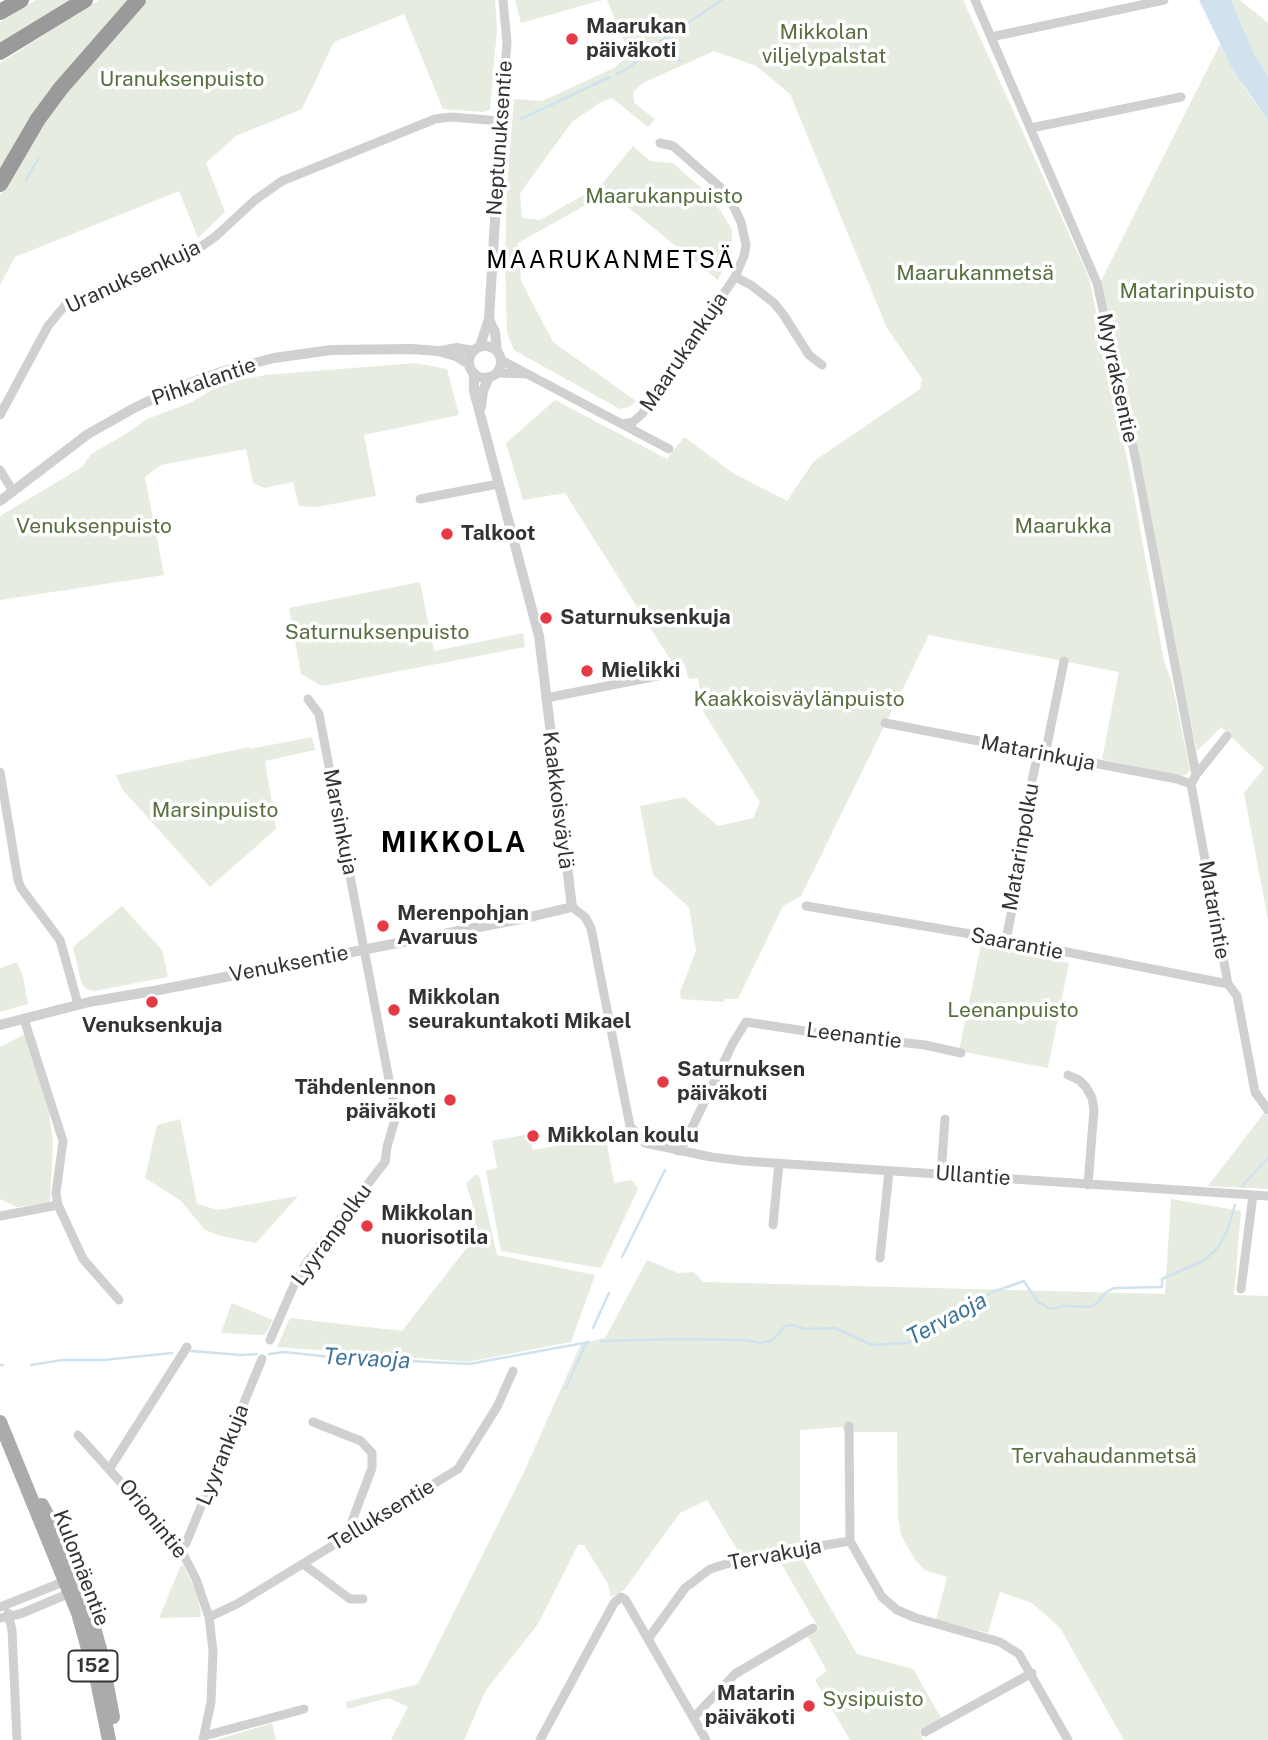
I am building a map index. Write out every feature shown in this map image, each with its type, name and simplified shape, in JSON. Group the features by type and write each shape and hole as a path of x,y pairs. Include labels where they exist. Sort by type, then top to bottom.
{"highway":[{"path":"0,12 21,0"},
{"path":"0,52 85,0"},
{"path":"0,184 38,119 61,88 138,0"}],"main road":[{"name":"Kulomäentie","path":"0,1422 100,1648 111,1699 112,1740"}],"street":[{"name":"Neptunuksentie","path":"477,349 489,319 507,42 503,0"},
{"name":"Myyraksentie","path":"975,0 1097,283 1136,461 1193,779"},
{"path":"991,37 1164,0"},
{"path":"1031,128 1181,97"},
{"name":"Uranuksenkuja","path":"0,415 48,326 66,303 195,251 216,236 255,200 282,181 435,119 451,117 501,121"},
{"name":"Maarukankuja","path":"623,424 633,422 642,414 735,277 746,245 741,222 732,202 708,175 682,153 673,146 660,143"},
{"path":"735,277 751,285 774,303 809,355 822,365"},
{"name":"Neptunuksentie","path":"489,319 495,332 499,355"},
{"path":"528,374 481,377 472,368 477,349 489,346 528,374 669,449"},
{"name":"Pihkalantie","path":"0,501 88,434 181,386 227,370 274,358 331,350 411,349 438,351 456,356 472,368"},
{"name":"Pihkalantie","path":"438,351 477,349"},
{"path":"493,375 499,355"},
{"name":"Kaakkoisväylä","path":"472,368 474,391 539,636 572,907 585,917 590,928 630,1126 645,1143 678,1151"},
{"name":"Kaakkoisväylä","path":"481,413 483,391 493,375"},
{"path":"0,470 13,491"},
{"path":"420,499 498,484"},
{"name":"Matarinpolku","path":"1006,940 1017,885 1025,811 1042,754 1064,661"},
{"path":"546,698 678,672"},
{"name":"Marsinkuja","path":"308,699 319,714 396,1111 393,1132"},
{"name":"Matarinkuja","path":"886,723 1177,779 1193,779"},
{"path":"1193,779 1227,736"},
{"path":"0,772 18,880 21,888 56,931 78,1004"},
{"name":"Matarintie","path":"1193,779 1228,984 1237,996 1255,1092 1268,1110"},
{"name":"Saarantie","path":"806,906 1006,940 1228,984"},
{"name":"Venuksentie","path":"2,1026 78,1004 572,907"},
{"path":"24,1019 63,1141 56,1194 58,1205 83,1259 119,1300"},
{"name":"Leenantie","path":"678,1151 746,1022 925,1045 961,1053"},
{"path":"1068,1075 1086,1087 1094,1108 1088,1185"},
{"path":"941,1174 945,1119"},
{"name":"Lyyranpolku","path":"270,1340 307,1262 385,1162 393,1132"},
{"name":"Ullantie","path":"678,1151 710,1157 779,1163 1268,1196"},
{"path":"773,1225 779,1163"},
{"path":"880,1258 889,1171"},
{"path":"1241,1289 1253,1195"},
{"path":"0,1216 58,1205"},
{"path":"110,1468 187,1347"},
{"name":"Lyyrankuja","path":"180,1548 186,1543 262,1359"},
{"name":"Telluksentie","path":"209,1617 237,1604 458,1469 497,1407 513,1371"},
{"path":"313,1422 361,1441 372,1453 372,1468 346,1537"},
{"path":"849,1426 850,1541 871,1579 891,1605 916,1618 1000,1642 1020,1654 1068,1740"},
{"name":"Orionintie","path":"78,1435 180,1548 197,1579 209,1617 213,1651 213,1679 204,1738"},
{"name":"Tervakuja","path":"648,1639 685,1588 710,1569 742,1559 850,1541"},
{"path":"303,1564 350,1599 363,1599"},
{"path":"17,1740 12,1630 4,1617 2,1606 71,1585"},
{"path":"4,1617 71,1585"},
{"path":"543,1739 614,1603 621,1597 706,1740"},
{"path":"693,1718 735,1674 813,1628"},
{"path":"925,1732 1031,1673"},
{"path":"204,1738 304,1709"}],"green space":[{"path":"36,0 72,0 0,44 0,22"},
{"path":"99,0 131,0 0,174 0,63"},
{"name":"Uranuksenpuisto","path":"145,0 495,0 497,29 490,110 483,112 443,109 404,14 334,42 302,109 236,136 206,163 225,212 198,238 179,191 15,257 0,285 0,195 53,106"},
{"path":"515,0 602,0 521,23"},
{"path":"607,0 963,0 1089,278 1129,468 1164,661 1172,683 1190,770 1179,776 1102,759 1119,672 929,635 801,896 783,906 738,999 725,999 724,1002 681,999 680,992 696,951 689,907 653,875 640,806 684,797 718,826 753,818 760,802 704,713 698,678 689,679 684,663 675,667 565,493 523,500 506,443 555,400 667,459 684,437 733,473 787,501 814,461 920,389 922,379 887,328 790,94 756,66 714,51 643,83 633,92 634,103 655,119 648,127 612,98 601,102 572,122 520,193 522,218 540,220 601,185 633,146 650,161 673,163 700,187 721,211 732,230 732,252 718,280 609,192 518,243 521,281 553,342 636,401 629,407 620,409 514,350 507,333 505,260 507,186 514,99 542,101 614,68 630,55"},
{"path":"1231,0 1240,0 1268,23 1268,76 1255,56"},
{"name":"Matarinpuisto","path":"1220,44 1244,87 1268,120 1268,920 1244,793 1264,768 1221,727 1197,751 1100,283"},
{"name":"Venuksenpuisto","path":"415,363 447,369 459,415 364,435 376,496 316,507 299,506 293,482 264,488 253,483 246,449 161,465 145,477 164,575 0,600 0,516 82,467 91,454 147,419 192,402 223,383 266,375"},
{"name":"Saturnuksenpuisto","path":"420,582 434,651 523,633 525,647 322,686 301,674 289,608"},
{"name":"Marsinpuisto","path":"312,737 315,750 265,761 276,829 210,887 122,789 116,775 250,747"},
{"path":"122,906 162,950 168,977 94,991 86,989 81,982 73,947"},
{"name":"Leenanpuisto","path":"981,944 1069,963 1048,1068 959,1051"},
{"path":"17,962 28,1004 0,1012 0,968"},
{"path":"25,1034 48,1105 53,1142 50,1203 17,1207 0,1199 0,1047"},
{"path":"1264,1113 1268,1116 1268,1189 1208,1186"},
{"path":"180,1119 197,1204 218,1210 298,1196 256,1243 205,1230 181,1201 145,1178 157,1125"},
{"path":"529,1134 533,1150 599,1138 607,1144 614,1183 632,1180 638,1189 601,1268 501,1251 486,1171 497,1168 492,1141"},
{"path":"475,1175 479,1175 497,1255 595,1275 571,1342 467,1362 277,1347 290,1318 402,1331 476,1236 472,1202 466,1184"},
{"name":"Tervahaudanmetsä","path":"1171,1199 1241,1211 1234,1295 1268,1296 1268,1740 1124,1740 1060,1628 1032,1603 1000,1592 988,1633 936,1620 947,1577 924,1570 901,1535 898,1516 897,1432 844,1432 843,1427 800,1430 800,1546 740,1554 707,1500 680,1513 624,1590 611,1597 608,1584 584,1545 578,1545 538,1624 486,1690 464,1740 391,1740 408,1707 388,1698 347,1709 346,1702 418,1684 523,1474 581,1344 605,1338 647,1260 678,1273 694,1272 703,1282 1165,1294"},
{"path":"232,1303 273,1320 267,1332 263,1335 221,1333"},
{"name":"Sysipuisto","path":"800,1555 857,1654 913,1669 941,1718 919,1730 923,1740 850,1740 815,1680 827,1671 808,1637 819,1629 778,1558"},
{"path":"183,1565 196,1591 200,1617 159,1618 180,1567"},
{"path":"272,1723 276,1740 216,1740"}],"water":[{"path":"1199,0 1231,0 1255,56 1268,76 1268,120 1233,70"}],"waterway":[{"path":"617,74 722,0"},
{"path":"669,36 680,62"},
{"path":"521,119 610,77"},
{"path":"26,180 38,159"},
{"name":"Tervaoja","path":"1242,1186 1268,1158"},
{"path":"622,1257 665,1170"},
{"name":"Tervaoja","path":"601,1341 676,1339 745,1340 760,1343 773,1340 785,1326 793,1325 805,1329 835,1328 872,1345 907,1343 993,1292 1024,1281 1037,1301 1051,1309 1064,1306 1090,1307 1114,1288 1162,1287 1162,1279 1203,1261 1217,1249 1227,1231 1235,1205"},
{"path":"593,1328 609,1293"},
{"name":"Tervaoja","path":"269,1354 284,1352 359,1360 469,1364 589,1342"},
{"path":"566,1388 586,1343"},
{"name":"Tervaoja","path":"191,1351 257,1354"},
{"name":"Tervaoja","path":"31,1365 62,1360 104,1360 172,1353"}],"place":[{"name":"Maarukan päiväkoti","path":"572,39"},
{"name":"Talkoot","path":"447,534"},
{"name":"Saturnuksenkuja","path":"546,618"},
{"name":"Mielikki","path":"587,671"},
{"name":"Merenpohjan Avaruus","path":"383,926"},
{"name":"Venuksenkuja","path":"152,1002"},
{"name":"Mikkolan seurakuntakoti Mikael","path":"394,1010"},
{"name":"Saturnuksen päiväkoti","path":"663,1082"},
{"name":"Tähdenlennon päiväkoti","path":"450,1100"},
{"name":"Mikkolan koulu","path":"533,1136"},
{"name":"Mikkolan nuorisotila","path":"367,1226"},
{"name":"Matarin päiväkoti","path":"809,1706"}],"district":[{"name":"MAARUKANMETSÄ","path":"611,261"},
{"name":"MIKKOLA","path":"454,843"}],"park label":[{"name":"Mikkolan viljelypalstat","path":"824,45"},
{"name":"Maarukanpuisto","path":"664,197"},
{"name":"Maarukanmetsä","path":"975,274"},
{"name":"Maarukka","path":"1063,527"},
{"name":"Kaakkoisväylänpuisto","path":"799,700"}]}
